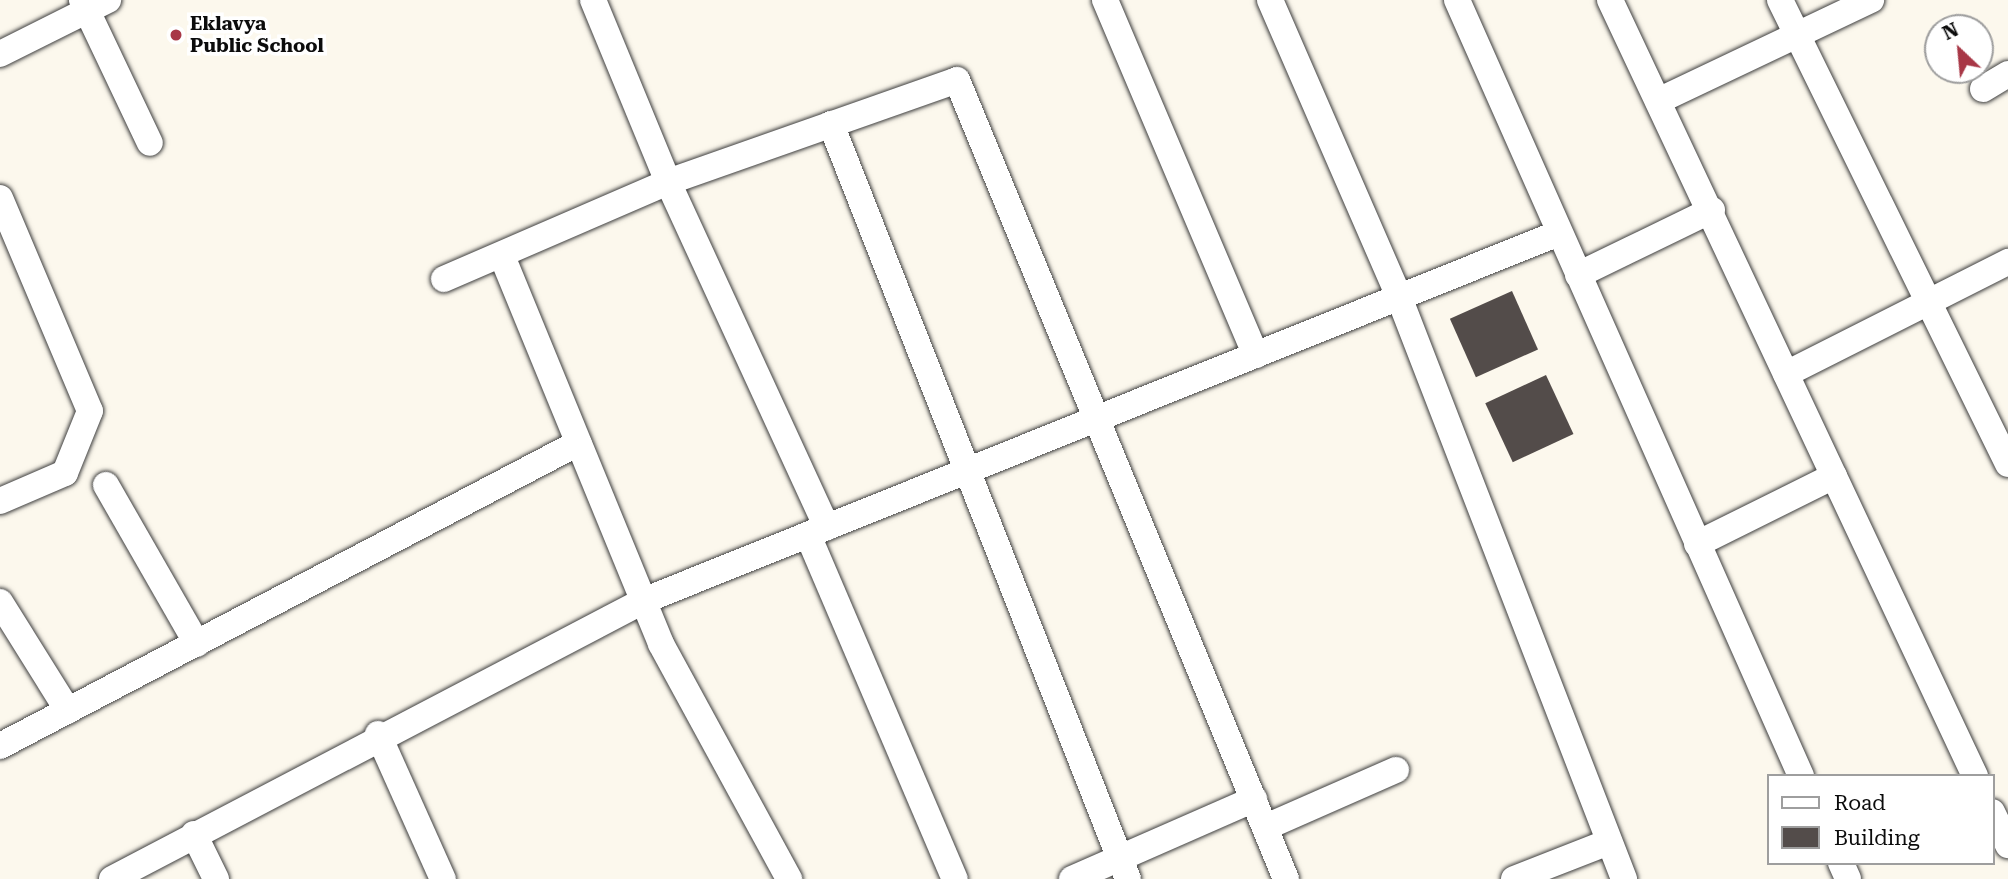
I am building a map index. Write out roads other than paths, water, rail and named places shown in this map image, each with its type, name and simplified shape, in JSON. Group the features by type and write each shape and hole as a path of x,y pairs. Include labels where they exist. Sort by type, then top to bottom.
{"street":[{"path":"1105,0 1256,355"},
{"path":"1270,0 1399,298 1624,879"},
{"path":"1457,0 1800,774"},
{"path":"1610,0 1712,210 1974,774"},
{"path":"1780,0 2008,464"},
{"path":"1658,101 1798,38 1871,0"},
{"path":"0,54 92,3 150,143"},
{"path":"597,10 817,531 955,879"},
{"path":"1983,89 2008,74"},
{"path":"444,279 668,182 957,80 1100,418 1286,879"},
{"path":"831,124 1124,869"},
{"path":"0,198 84,390 89,425 72,465 56,478 0,501"},
{"path":"1578,275 1712,210"},
{"path":"112,879 378,734 643,601 1559,233"},
{"path":"502,256 643,601 708,738 789,879"},
{"path":"1786,374 1928,305 2008,262"},
{"path":"0,746 578,443"},
{"path":"1697,544 1834,476"},
{"path":"106,485 197,644"},
{"path":"0,602 68,711"},
{"path":"378,734 443,879"},
{"path":"1266,827 1396,770"},
{"path":"1072,879 1124,869 1254,799"},
{"path":"1994,816 2008,845"},
{"path":"194,834 216,879"},
{"path":"1514,879 1609,842"}],"place":[{"name":"Eklavya Public School","path":"176,35"}]}
